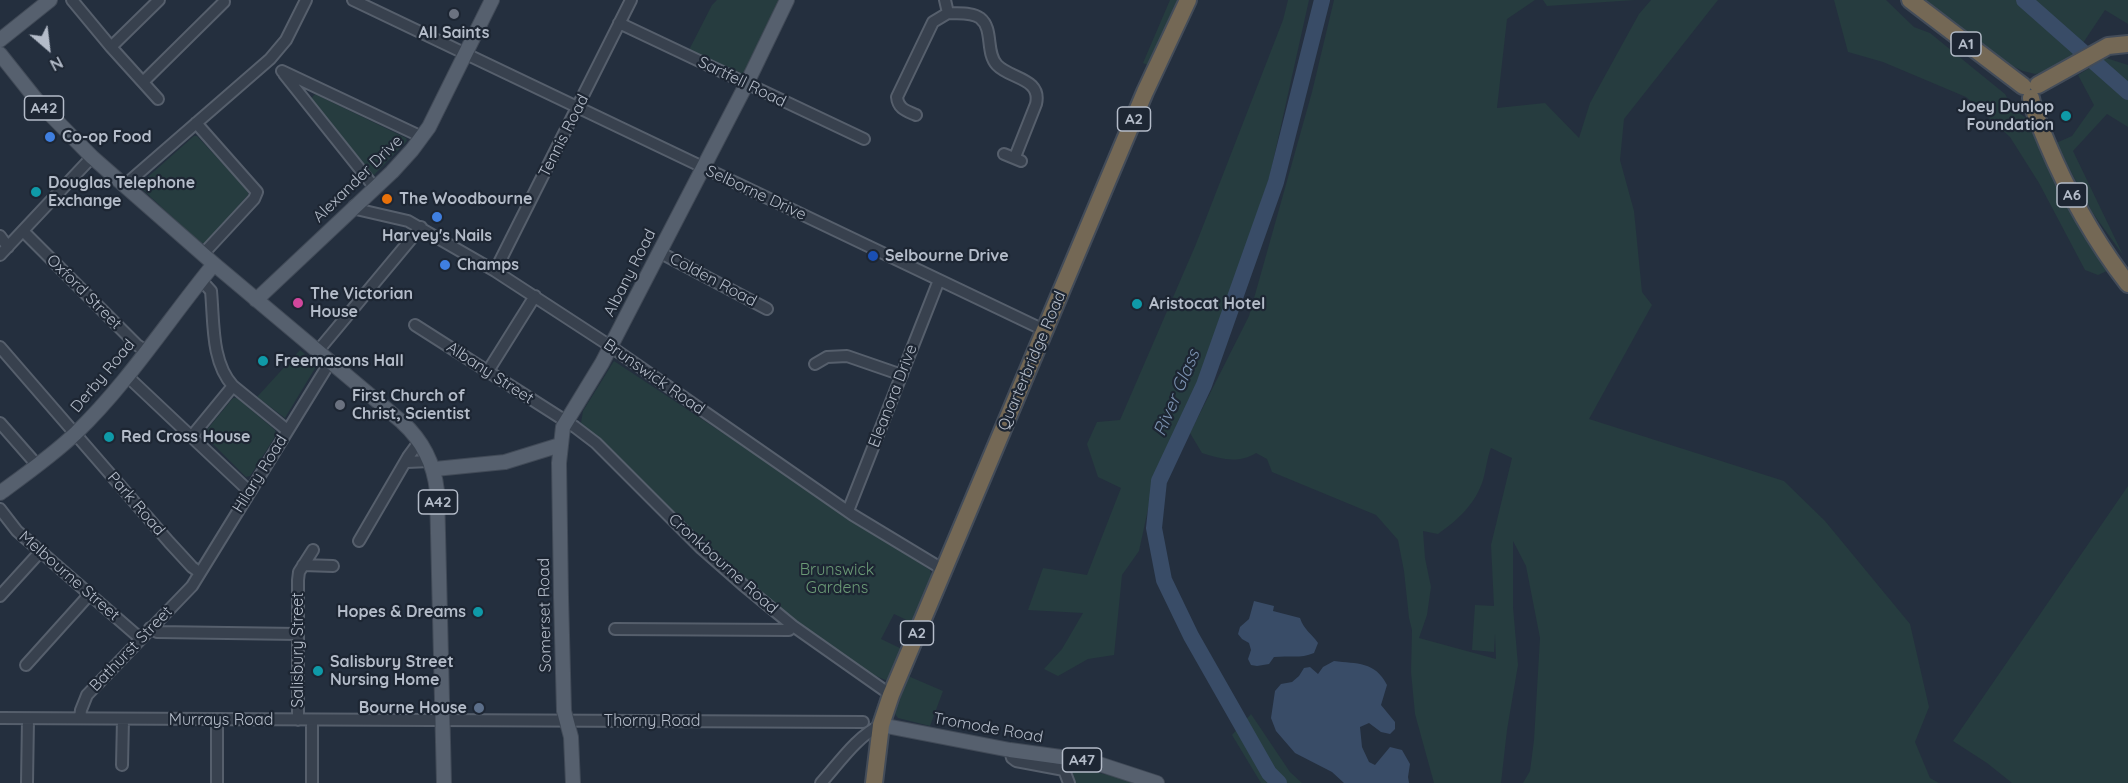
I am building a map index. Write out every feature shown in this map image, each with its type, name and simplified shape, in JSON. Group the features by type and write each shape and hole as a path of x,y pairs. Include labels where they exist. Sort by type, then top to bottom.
{"highway":[{"name":"Quarterbridge Road","path":"882,725 891,695 1145,92 1188,0"},
{"name":"A1","path":"1910,0 1967,45 2033,88"},
{"path":"2033,88 2108,46 2128,44"},
{"name":"A6","path":"2033,88 2037,119 2058,171 2098,243 2128,284"},
{"name":"A2","path":"874,783 882,725"}],"main road":[{"path":"0,40 50,0"},
{"name":"Alexander Drive","path":"256,300 399,165 422,137 492,0"},
{"name":"Albany Road","path":"560,445 566,422 610,347 788,0"},
{"name":"A42","path":"0,54 39,103 92,158 317,352 402,422 419,442 433,465 437,491 444,783"},
{"name":"Derby Road","path":"0,493 76,433 127,376 214,264"},
{"path":"433,465 505,462 560,445"},
{"name":"Somerset Road","path":"560,445 564,711 571,737 573,783"},
{"name":"Tromode Road","path":"882,725 1010,750 1089,760 1157,783"}],"street":[{"path":"72,0 158,99"},
{"path":"111,47 159,0"},
{"path":"125,185 270,59 286,40 306,0"},
{"name":"Selborne Drive","path":"353,0 1046,331"},
{"name":"Tennis Road","path":"495,271 631,0"},
{"path":"945,0 948,13"},
{"path":"143,82 224,2"},
{"path":"916,115 901,108 897,103 897,97 933,22 948,13 974,15 981,18 985,24 990,53 995,63 1032,85 1037,98 1013,158"},
{"name":"Sartfell Road","path":"620,23 746,85 864,139"},
{"path":"375,188 282,71 422,137"},
{"path":"196,123 256,192 254,199 203,254"},
{"path":"4,251 92,158"},
{"name":"Brunswick Road","path":"354,206 356,209 402,219 421,227 495,271 535,296 848,511 944,570"},
{"path":"317,352 421,227"},
{"name":"Oxford Street","path":"23,231 137,345 146,351"},
{"path":"0,236 4,251"},
{"name":"Colden Road","path":"659,252 767,309"},
{"path":"201,280 212,291 217,351 222,371 233,387 287,430"},
{"name":"Eleanora Drive","path":"848,511 939,280"},
{"path":"488,371 535,296"},
{"name":"Albany Street","path":"415,325 566,422"},
{"name":"Park Road","path":"0,347 169,542 199,572"},
{"path":"815,364 827,357 847,356 902,375"},
{"name":"Hilary Road","path":"192,586 330,362"},
{"path":"127,376 249,491"},
{"path":"192,436 233,387"},
{"name":"Cronkbourne Road","path":"566,422 596,443 701,548 793,626 891,695"},
{"path":"0,423 37,465"},
{"path":"359,541 419,442"},
{"path":"407,462 433,465"},
{"name":"Melbourne Street","path":"0,509 17,531 141,639"},
{"name":"Salisbury Street","path":"298,720 298,580 299,572 313,550"},
{"path":"0,596 40,552"},
{"path":"303,565 333,566"},
{"name":"Bathurst Street","path":"80,718 87,695 192,586"},
{"path":"26,665 89,595"},
{"path":"615,629 789,630 793,626"},
{"path":"150,628 157,632 298,634"},
{"name":"Murrays Road","path":"0,718 442,720"},
{"path":"27,783 28,718"},
{"path":"122,765 123,719"},
{"path":"217,720 217,783"},
{"path":"312,720 312,783"},
{"name":"Thorny Road","path":"442,720 862,722"},
{"path":"821,783 857,743 882,725"},
{"path":"1010,750 1012,758 1016,761 1064,770 1069,783"}],"green space":[{"path":"717,0 779,0 742,76 689,50 712,5"},
{"path":"1170,0 1182,0 1152,67 1143,63"},
{"path":"1288,0 1309,0 1270,175 1240,267 1199,378 1155,477 1139,551 1122,575 1114,655 1088,659 1058,676 1044,669 1062,649 1083,613 1028,610 1043,568 1087,575 1121,488 1098,477 1087,444 1097,422 1120,420 1196,244 1283,20"},
{"path":"1334,0 1535,0 1507,19 1497,108 1545,103 1579,138 1590,103 1639,14 1651,0 1718,0 1624,119 1620,160 1634,211 1642,292 1652,305 1589,419 1784,481 1825,521 1910,624 1929,707 1915,742 1930,778 1939,783 1523,783 1530,771 1534,740 1540,638 1526,566 1513,541 1513,607 1518,665 1501,783 1434,783 1415,714 1411,672 1412,630 1398,540 1376,515 1272,472 1267,459 1256,453 1243,458 1223,459 1202,453 1190,433 1249,316 1312,92","holes":["1491,448 1512,458 1491,545 1494,606 1475,605 1472,650 1494,652 1495,634 1496,659 1419,638 1427,615 1431,587 1425,558 1423,531 1438,534 1465,510 1480,488"]},
{"path":"1543,0 1635,0 1547,6"},
{"path":"1834,0 1886,0 1914,27 1930,33 2005,94 2014,110 2028,119 2057,181 2109,270 2098,275 2085,270 2039,183 2010,137 1966,97 1883,62 1848,52"},
{"path":"1925,0 2128,0 2128,24 2105,10 2071,61 2047,72 2035,74 2008,64 1928,5"},
{"path":"2106,58 2128,65 2128,127 2107,114 2073,151 2123,255 2092,212 2056,143 2072,136 2094,105 2078,75"},
{"path":"315,94 406,138 407,141 374,175 372,174 311,99"},
{"path":"194,136 197,136 248,191 248,195 205,243 200,243 141,188 141,183"},
{"path":"300,350 308,360 310,358 317,365 285,418 257,397"},
{"name":"Brunswick Gardens","path":"614,361 930,570 933,582 915,624 894,614 881,639 902,649 888,681 850,661 745,580 705,545 581,423 583,411"},
{"path":"233,398 237,398 275,430 276,435 250,476 246,477 205,436 205,432"},
{"path":"2128,486 2128,783 2012,783 1953,741"},
{"path":"908,676 943,691 930,726 898,718 895,714"},
{"path":"1251,714 1290,772 1302,783 1261,783 1232,735"},
{"path":"1071,767 1127,779 1138,783 1073,783"}],"water":[{"path":"1254,601 1274,606 1273,611 1300,618 1318,643 1314,653 1274,657 1269,664 1251,665 1248,659 1251,650 1249,643 1238,634 1240,627 1249,619"},
{"path":"1334,661 1365,665 1377,672 1387,685 1381,705 1395,722 1395,729 1390,734 1381,732 1369,723 1360,727 1362,747 1369,762 1375,765 1390,747 1402,750 1410,764 1409,783 1344,783 1332,772 1295,753 1276,731 1271,718 1275,691 1281,684 1292,682 1304,668 1310,667 1318,674 1323,667"}],"waterway":[{"name":"River Glass","path":"1279,783 1269,773 1191,636 1164,580 1154,528 1159,481 1204,385 1276,182 1322,0"},
{"path":"2024,0 2128,92"}],"place":[{"name":"All Saints","path":"454,14"},
{"name":"Joey Dunlop Foundation","path":"2066,116"},
{"name":"Co-op Food","path":"50,137"},
{"name":"Douglas Telephone Exchange","path":"36,192"},
{"name":"The Woodbourne","path":"387,199"},
{"name":"Harvey's Nails","path":"437,217"},
{"name":"Selbourne Drive","path":"873,256"},
{"name":"Champs","path":"445,265"},
{"name":"The Victorian House","path":"298,303"},
{"name":"Aristocat Hotel","path":"1137,304"},
{"name":"Freemasons Hall","path":"263,361"},
{"name":"First Church of Christ, Scientist","path":"340,405"},
{"name":"Red Cross House","path":"109,437"},
{"name":"Hopes & Dreams","path":"478,612"},
{"name":"Salisbury Street Nursing Home","path":"318,671"},
{"name":"Bourne House","path":"479,708"}]}
